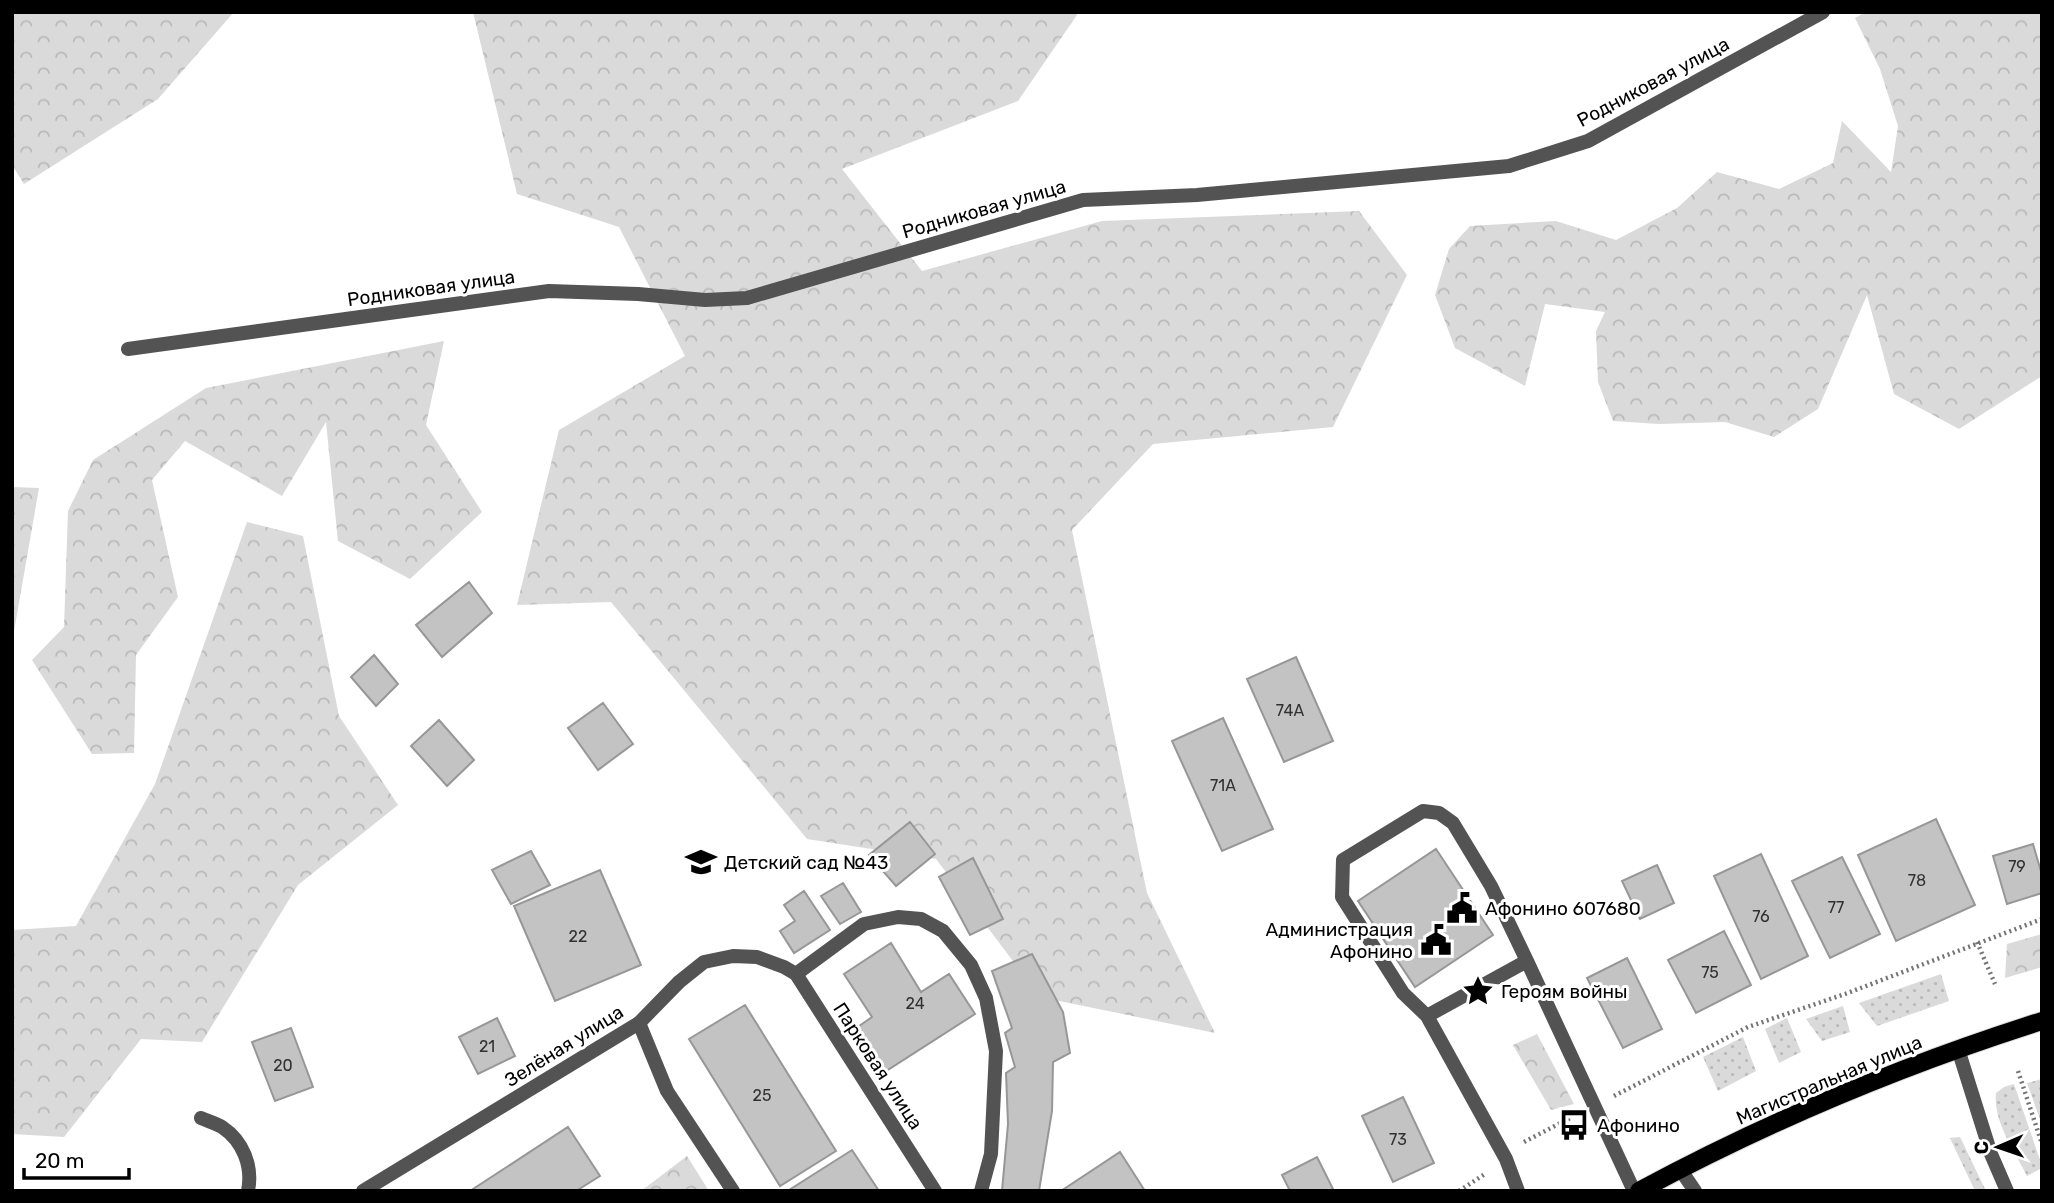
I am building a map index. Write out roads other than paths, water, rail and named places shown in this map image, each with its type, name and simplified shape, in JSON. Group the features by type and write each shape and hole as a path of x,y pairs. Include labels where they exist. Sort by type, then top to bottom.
{"main road":[{"name":"Магистральная улица","path":"1636,1191 1866,1083 2042,1021"}],"street":[{"name":"Родниковая улица","path":"128,349 549,291 638,294 705,300 747,298 1083,200 1197,195 1509,166 1588,141 1823,12"},
{"path":"1518,1191 1506,1159 1427,1016 1403,993 1342,897 1343,860 1423,811 1439,813 1453,823 1491,886 1636,1191"},
{"path":"790,970 864,924 898,917 921,919 943,931 971,965 986,998 996,1051 991,1154 981,1191"},
{"name":"Зелёная улица","path":"363,1191 639,1023 679,982 704,962 733,956 757,957 790,970"},
{"path":"1427,1016 1527,961"},
{"name":"Парковая улица","path":"790,970 935,1191"},
{"path":"639,1023 667,1091 733,1191"},
{"path":"1958,1049 1991,1154 2007,1191"},
{"path":"201,1118 221,1126 240,1144 251,1178 248,1191"},
{"path":"1680,1169 1695,1191"}],"place":[{"name":"Детский сад №43","path":"701,862"},
{"name":"Афонино 607680","path":"1462,908"},
{"name":"Администрация Афонино","path":"1436,940"},
{"name":"Героям войны","path":"1478,991"},
{"name":"Афонино","path":"1574,1125"}]}
